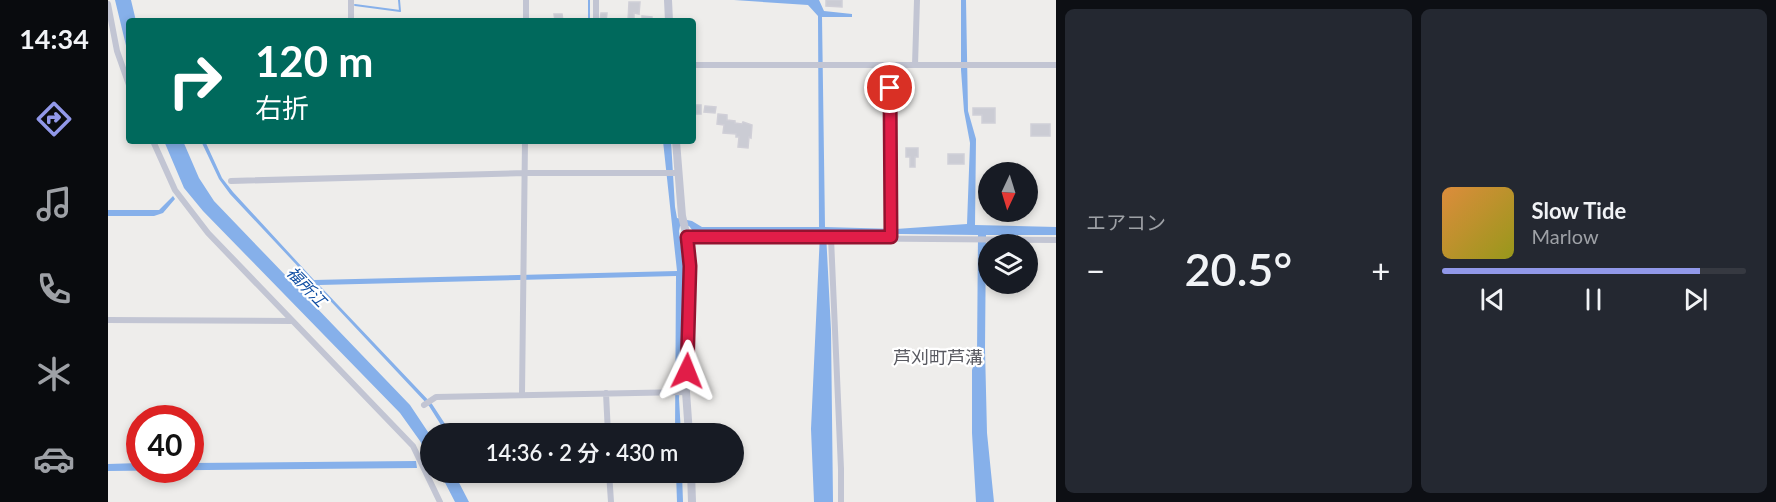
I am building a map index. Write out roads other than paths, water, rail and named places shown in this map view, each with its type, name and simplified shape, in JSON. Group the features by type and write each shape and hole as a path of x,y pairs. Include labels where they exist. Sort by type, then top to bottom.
{"street":[{"path":"351,0 351,18"},
{"path":"526,0 526,18"},
{"path":"596,0 596,18"},
{"path":"668,0 669,18"},
{"path":"915,65 917,0"},
{"path":"108,4 117,51 126,76"},
{"path":"696,65 1056,65"},
{"path":"890,65 891,237"},
{"path":"154,144 175,190 208,233 413,446 440,502"},
{"path":"522,394 525,144"},
{"path":"676,144 682,216 690,266 686,392 687,423"},
{"path":"231,181 525,173 678,172"},
{"path":"686,232 826,238 1056,240"},
{"path":"826,238 841,502"},
{"path":"108,320 292,321"},
{"path":"424,405 436,397 686,392"},
{"path":"606,393 607,423"},
{"path":"610,483 611,502"},
{"path":"691,483 692,502"}],"water":[{"path":"115,0 131,0 135,18 126,18 126,46"},
{"path":"734,0 819,0 824,11 852,14 852,17 822,17 825,227 896,229 967,224 970,143 964,111 961,70 961,0 966,0 968,111 976,139 975,225 1056,227 1056,235 826,233 831,330 833,502 814,502 811,429 820,233 693,231 689,226 680,226 684,273 679,399 680,423 675,423 676,276 319,285 432,404 444,423 440,423 429,406 230,194 219,179 202,144 206,144 222,178 233,192 314,280 677,271 663,144 671,144 677,218 692,221 702,227 819,227 818,16 808,5"},
{"path":"165,144 184,144 199,178 214,201 410,405 422,423 420,423 420,441 400,413 203,211 184,188"},
{"path":"173,196 175,199 163,213 154,216 108,216 108,210 159,210"},
{"path":"978,235 978,294 985,294 987,433 994,502 976,502 972,433 972,370 977,354"},
{"path":"416,461 417,468 204,470 204,463"},
{"path":"126,463 126,471 108,471 108,464"},
{"path":"445,483 459,483 469,502 455,502"},
{"path":"676,483 682,483 683,502 677,502"}],"waterway":[{"path":"355,5 400,11 399,0"},
{"path":"589,0 589,18"}],"district":[{"name":"芦刈町芦溝","path":"938,357"}],"water label":[{"name":"福所江","path":"307,286"}]}
